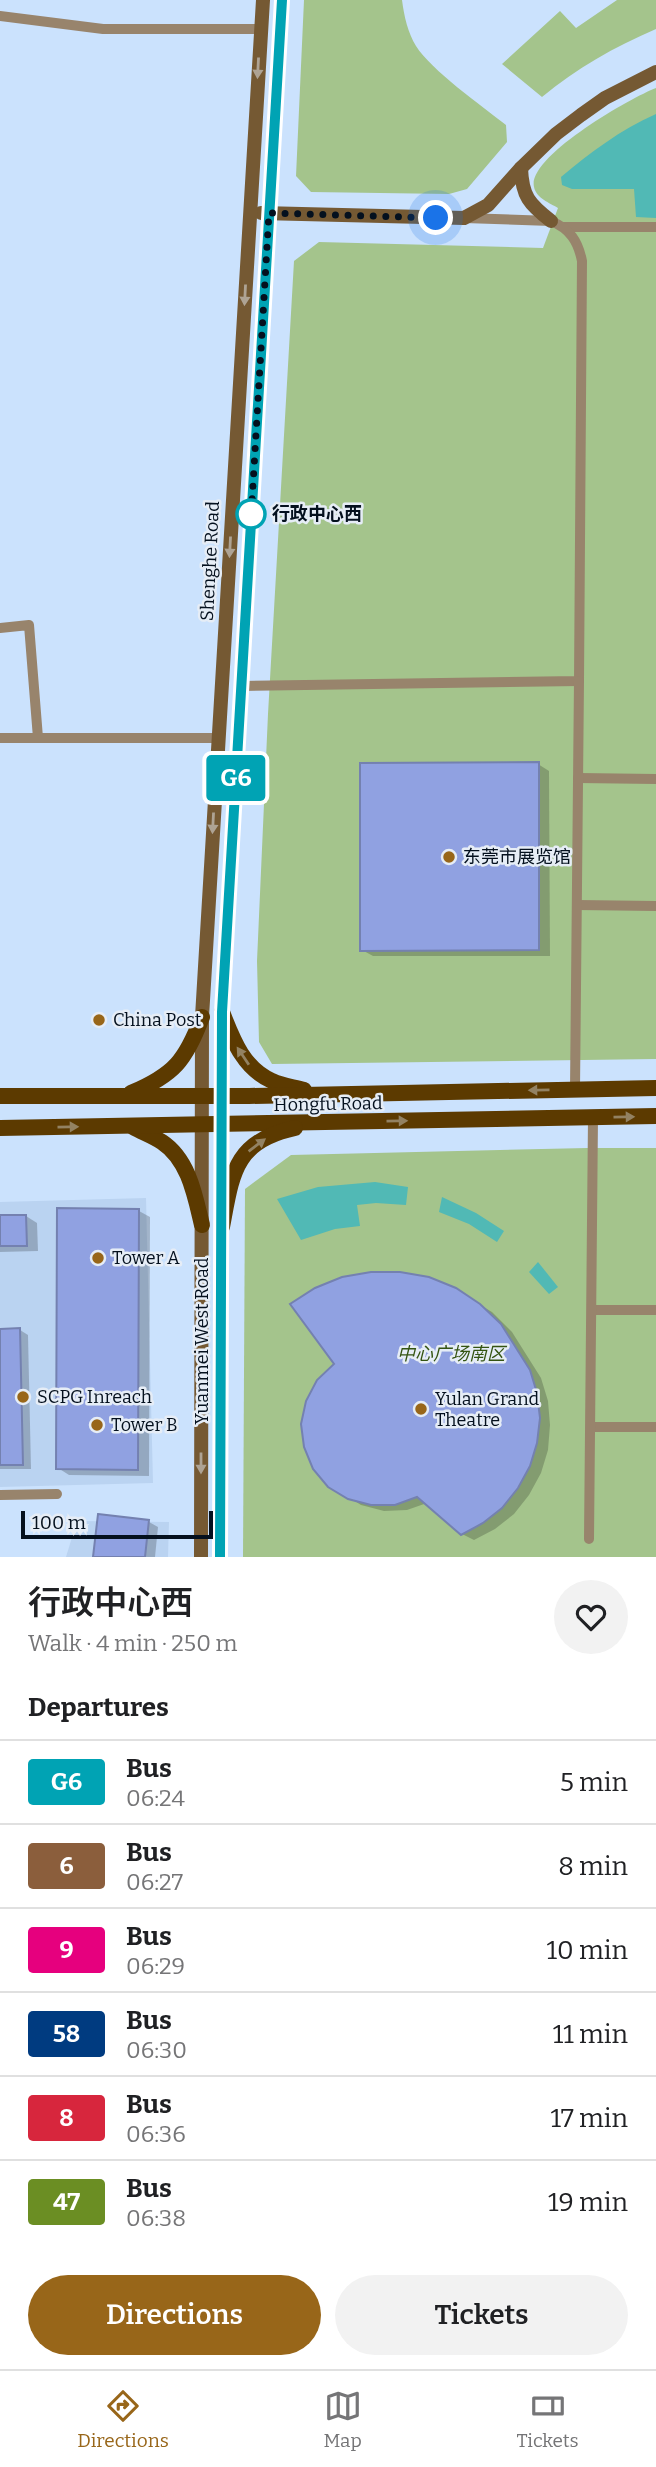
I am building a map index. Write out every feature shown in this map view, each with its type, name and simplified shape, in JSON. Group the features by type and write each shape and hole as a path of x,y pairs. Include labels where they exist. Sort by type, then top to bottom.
{"main road":[{"name":"Shenghe Road","path":"202,1125 202,1017 262,0"},
{"path":"222,1125 222,1012 282,0"},
{"path":"250,212 464,218 488,205 521,168 581,115 605,98 656,72"},
{"path":"521,168 523,191 528,201 557,224"},
{"path":"222,1012 236,1046 248,1066 272,1082 324,1095"},
{"path":"125,1096 166,1077 182,1062 202,1017"},
{"name":"Hongfu Road","path":"0,1096 324,1095 656,1088"},
{"name":"Hongfu Road","path":"0,1128 656,1116"},
{"path":"222,1227 229,1186 238,1161 260,1140 290,1129 328,1123"},
{"name":"Yuanmei West Road","path":"201,1557 202,1125"},
{"name":"Yuanmei West Road","path":"220,1557 222,1125"},
{"path":"130,1126 163,1143 178,1156 193,1188 202,1226"}],"street":[{"path":"0,16 103,29 261,29"},
{"path":"464,218 656,227"},
{"path":"557,224 572,235 579,247 582,261 575,1090"},
{"path":"0,628 29,625 38,738"},
{"path":"241,686 579,681"},
{"path":"0,738 218,738"},
{"path":"579,778 656,779"},
{"path":"577,905 656,906"},
{"path":"589,1539 593,1117"},
{"path":"592,1310 656,1310"},
{"path":"590,1427 656,1427"},
{"path":"0,1495 57,1494"}],"shaded area":[{"path":"656,114 656,218 636,217 634,189 572,189 562,185 561,177 595,150"},
{"path":"375,1182 408,1187 406,1205 357,1205 360,1226 335,1229 301,1240 277,1199 318,1187"},
{"path":"442,1197 476,1213 504,1231 497,1242 469,1224 439,1212"},
{"path":"146,1198 153,1483 0,1487 0,1202"},
{"path":"538,1262 558,1287 549,1294 529,1272"},
{"path":"77,1521 169,1522 168,1557 66,1557"}],"green space":[{"path":"304,0 402,0 411,36 423,56 506,125 507,142 467,189 449,194 311,192 296,176"},
{"path":"617,0 656,0 656,29 596,59 542,97 502,64 560,11 576,28"},
{"path":"656,88 656,1059 272,1064 259,1042 257,961 294,261 319,242 543,248 558,208 537,194 534,187 536,175 546,160 604,116"},
{"name":"中心广场南区","path":"656,1148 656,1557 243,1557 245,1189 291,1155"}],"building":[{"name":"东莞市展览馆","path":"539,762 539,950 360,951 360,763"},
{"path":"57,1208 139,1209 138,1470 56,1469"},
{"path":"0,1215 26,1215 27,1246 0,1246"},
{"name":"Yulan Grand Theatre","path":"371,1272 400,1272 429,1277 456,1288 480,1304 501,1324 530,1370 537,1393 540,1418 537,1443 530,1466 518,1488 502,1508 461,1535 417,1497 395,1505 371,1505 348,1499 328,1487 313,1469 304,1447 301,1424 306,1401 317,1380 334,1364 290,1304 315,1288 342,1277"},
{"path":"20,1328 23,1465 0,1465 0,1329"},
{"path":"98,1514 149,1520 145,1557 93,1557"}],"bus line":[{"name":"G6","path":"220,1557 222,1012 282,0"}],"place":[{"name":"行政中心西","path":"251,514"},
{"name":"东莞市展览馆","path":"449,857"},
{"name":"China Post","path":"99,1020"},
{"name":"Tower A","path":"98,1258"},
{"name":"SCPG Inreach","path":"23,1397"},
{"name":"Yulan Grand Theatre","path":"421,1409"},
{"name":"Tower B","path":"97,1425"}],"route":[{"path":"251,514 251,519 269,213 436,218"}]}
